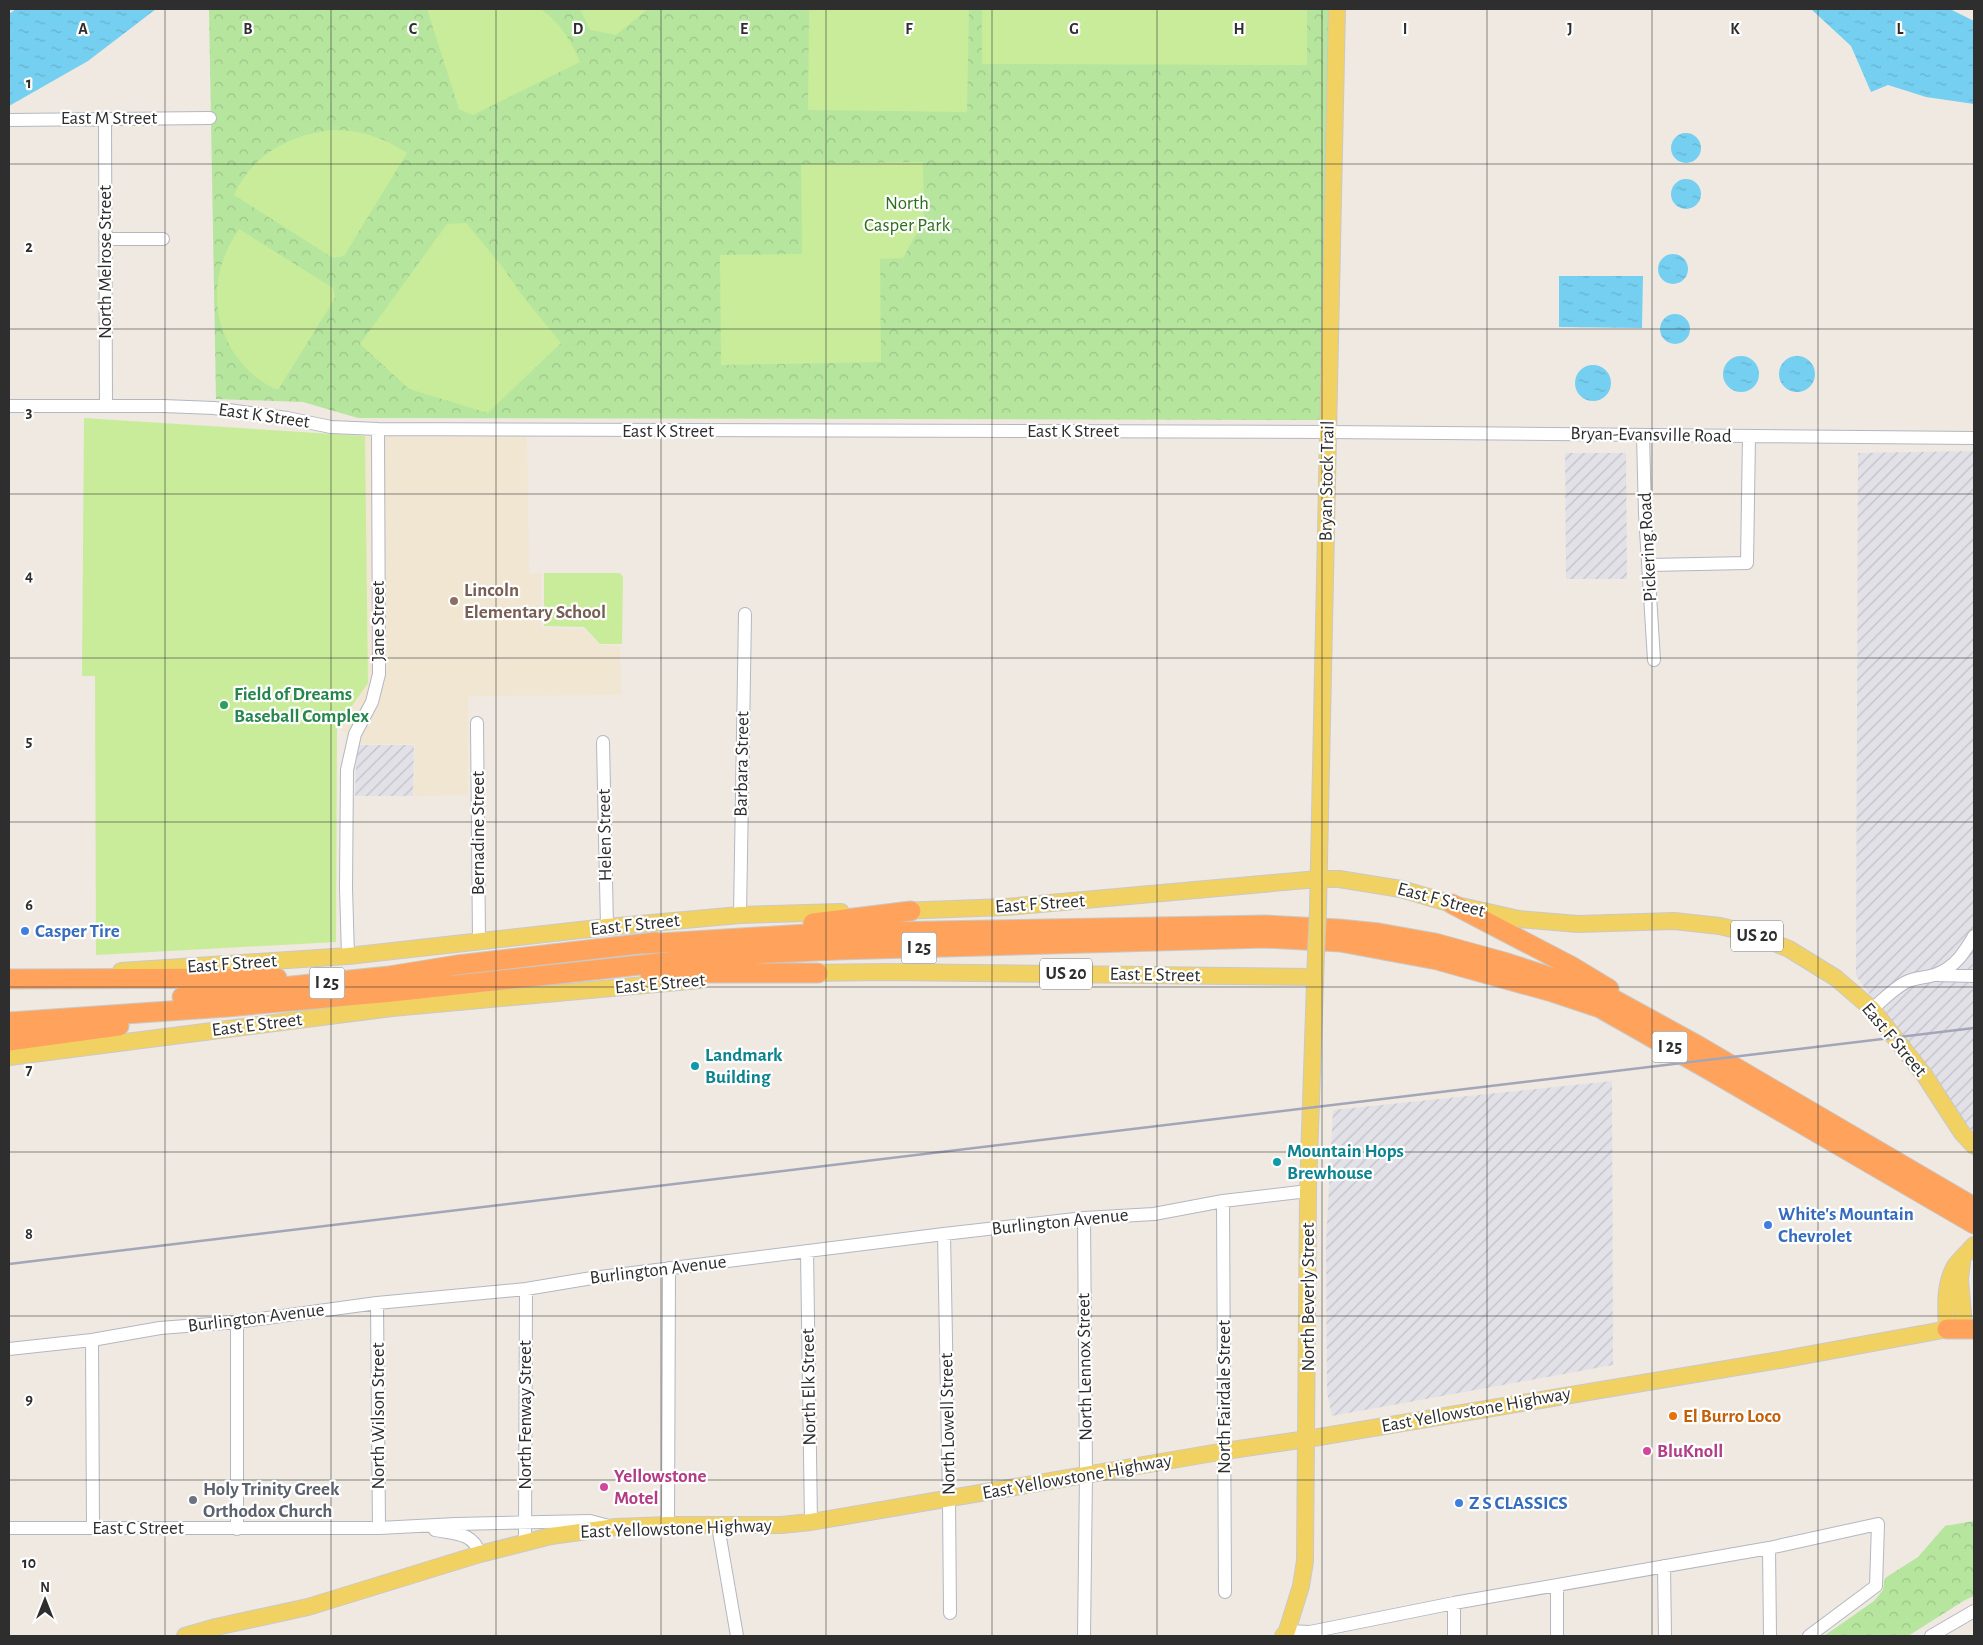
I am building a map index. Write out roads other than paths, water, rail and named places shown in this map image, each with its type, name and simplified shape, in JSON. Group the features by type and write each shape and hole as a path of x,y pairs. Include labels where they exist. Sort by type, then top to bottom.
{"highway":[{"path":"1452,904 1571,966 1697,1044"},
{"path":"644,944 911,911"},
{"name":"I 25","path":"9,1009 224,994 389,976 457,965 644,944 822,933 1265,925 1379,933 1435,944 1504,962 1604,994 1697,1044 1974,1207"},
{"name":"I 25","path":"9,1022 227,1007 392,992 732,955 838,950 1265,938 1348,943 1437,960 1552,992 1600,1008 1974,1224"},
{"name":"US 20","path":"574,971 618,974 818,973"},
{"path":"9,978 389,976"},
{"path":"9,1040 187,1017 227,1007"}],"main road":[{"name":"Bryan Stock Trail","path":"1316,953 1336,9"},
{"name":"East F Street","path":"9,978 348,956 740,914 1006,907 1318,879 1339,879 1374,883 1419,893 1452,904 1519,920 1578,924 1674,921 1720,926 1752,934 1788,949 1836,978 1872,1009 1925,1076 1962,1133 1974,1146"},
{"name":"North Beverly Street","path":"1285,1633 1301,1586 1305,1561 1308,1191 1316,953"},
{"name":"East E Street","path":"9,1057 392,1008 735,977 818,973 1315,977"},
{"path":"1965,1327 1946,1299 1949,1278 1957,1264 1974,1245"},
{"name":"East Yellowstone Highway","path":"185,1636 216,1627 308,1607 480,1554 525,1541 551,1536 616,1527 781,1525 811,1522 1225,1451 1780,1360 1965,1327"}],"street":[{"name":"North Melrose Street","path":"105,118 106,406"},
{"name":"East M Street","path":"9,120 210,118"},
{"path":"105,238 163,238"},
{"name":"East K Street","path":"9,406 214,408 287,418 332,427 378,429 1328,432"},
{"name":"Jane Street","path":"348,956 346,888 347,770 355,734 372,702 378,674 378,429"},
{"name":"Bryan-Evansville Road","path":"1328,432 1974,438"},
{"name":"Pickering Road","path":"1643,435 1645,514 1654,660"},
{"path":"1649,565 1747,563 1749,436"},
{"name":"Barbara Street","path":"740,914 745,614"},
{"name":"Bernadine Street","path":"478,723 479,942"},
{"name":"Helen Street","path":"603,742 607,927"},
{"path":"1936,975 1960,960 1974,936"},
{"path":"1872,1009 1894,990 1920,977 1936,975 1974,976"},
{"name":"Burlington Avenue","path":"9,1349 92,1340 160,1328 237,1322 377,1303 526,1289 669,1268 944,1234 1084,1218 1154,1214 1223,1201 1308,1191"},
{"name":"North Fairdale Street","path":"1223,1201 1225,1592"},
{"name":"North Lennox Street","path":"1084,1218 1086,1476 1084,1636"},
{"name":"North Lowell Street","path":"944,1234 950,1613"},
{"name":"North Elk Street","path":"807,1251 811,1522"},
{"path":"668,1525 669,1268"},
{"name":"North Fenway Street","path":"525,1541 526,1289"},
{"name":"North Wilson Street","path":"377,1303 379,1528"},
{"path":"237,1322 237,1529"},
{"path":"92,1340 93,1528"},
{"name":"East C Street","path":"9,1528 379,1528 590,1521 616,1527"},
{"path":"1285,1633 1348,1630 1454,1604 1769,1548 1878,1524 1876,1586 1809,1636"},
{"path":"718,1526 737,1636"},
{"name":"East C Street","path":"417,1527 465,1535 476,1543 480,1554"},
{"path":"1769,1548 1770,1636"},
{"path":"1664,1566 1664,1636"},
{"path":"1556,1587 1557,1636"},
{"path":"1454,1604 1454,1636"},
{"path":"1931,1636 1974,1611"}],"water":[{"path":"16,9 156,9 88,61 9,106 9,14"},
{"path":"1811,9 1950,9 1974,21 1974,104 1926,97 1888,85 1871,92 1851,46"},
{"path":"1686,133 1697,137 1701,148 1697,159 1686,163 1675,159 1671,148 1675,137"},
{"path":"1686,179 1697,183 1701,194 1697,205 1686,209 1675,205 1671,194 1675,183"},
{"path":"1673,254 1684,258 1688,269 1684,280 1673,284 1662,280 1658,269 1662,258"},
{"path":"1559,276 1643,276 1642,328 1559,327"},
{"path":"1675,314 1686,318 1690,329 1686,340 1675,344 1664,340 1660,329 1664,318"},
{"path":"1741,356 1748,357 1754,361 1758,367 1758,381 1754,387 1748,391 1741,392 1734,391 1728,387 1724,381 1723,374 1724,367 1728,361 1734,357"},
{"path":"1797,356 1804,357 1810,361 1814,367 1814,381 1810,387 1804,391 1797,392 1790,391 1784,387 1780,381 1779,374 1780,367 1784,361 1790,357"},
{"path":"1593,365 1600,366 1606,370 1610,376 1610,390 1606,396 1600,400 1593,401 1586,400 1580,396 1576,390 1575,383 1576,376 1580,370 1586,366"}],"railway":[{"path":"9,1264 1974,1028"}],"place":[{"name":"Lincoln Elementary School","path":"454,601"},
{"name":"Field of Dreams Baseball Complex","path":"224,705"},
{"name":"Casper Tire","path":"25,931"},
{"name":"Landmark Building","path":"695,1066"},
{"name":"Mountain Hops Brewhouse","path":"1277,1162"},
{"name":"White's Mountain Chevrolet","path":"1768,1225"},
{"name":"El Burro Loco","path":"1673,1416"},
{"name":"BluKnoll","path":"1647,1451"},
{"name":"Yellowstone Motel","path":"604,1487"},
{"name":"Holy Trinity Greek Orthodox Church","path":"193,1500"},
{"name":"Z S CLASSICS","path":"1459,1503"}],"park label":[{"name":"North Casper Park","path":"907,214"}]}
